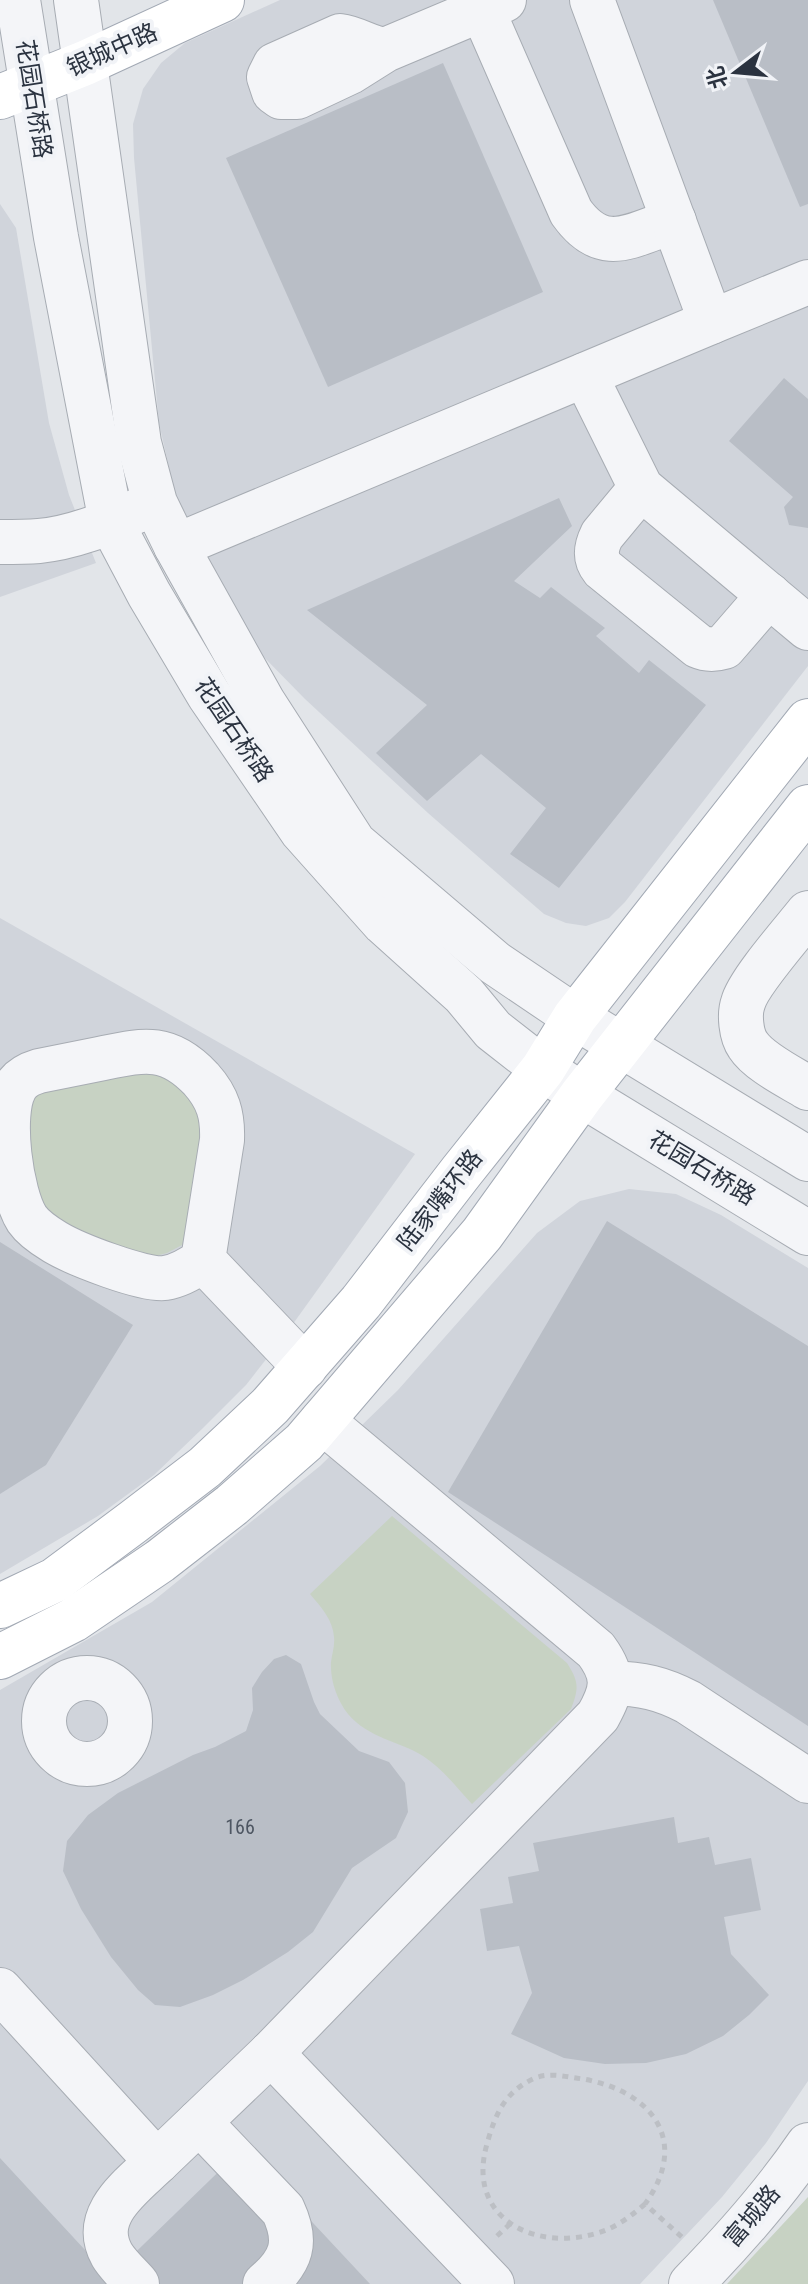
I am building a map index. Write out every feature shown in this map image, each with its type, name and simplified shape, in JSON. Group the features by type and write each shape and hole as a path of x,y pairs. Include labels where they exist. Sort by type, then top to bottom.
{"main road":[{"name":"银城中路","path":"16,92 222,0"},
{"name":"陆家嘴环路","path":"0,1606 55,1580 205,1467 270,1406 361,1302 543,1069 575,1017 808,721"},
{"path":"0,1657 73,1620 160,1561 304,1442 482,1234 582,1095 808,807"}],"street":[{"name":"花园石桥路","path":"18,0 16,92 67,297 111,522 149,594 209,695 302,831 384,923 464,995 493,1030 582,1095 808,1233"},
{"name":"花园石桥路","path":"76,0 139,443 155,503 263,702 354,843 495,963 575,1017 808,1159"},
{"path":"592,0 711,322"},
{"path":"385,50 493,5 571,212 581,226 594,236 608,240 674,221"},
{"path":"176,546 808,282"},
{"path":"585,375 641,488 808,628"},
{"path":"641,488 598,543 598,562 603,569 698,646 707,649 724,647 769,595"},
{"path":"0,542 40,541 74,534 155,503"},
{"path":"808,913 742,1003 742,1024 747,1044 761,1058 808,1088"},
{"path":"144,1050 176,1059 188,1066 211,1090 223,1122 203,1260 178,1274 147,1278 73,1251 42,1234 28,1220 13,1183 8,1115 15,1086 25,1076 39,1071 144,1050"},
{"path":"203,1260 305,1367"},
{"path":"137,2284 113,2257 106,2241 110,2209 271,2053 598,1716 611,1683 606,1664 596,1650 322,1421"},
{"path":"38,1638 66,1682"},
{"path":"611,1683 649,1685 668,1692 808,1781"},
{"path":"0,1990 157,2162"},
{"path":"271,2053 492,2284"},
{"path":"199,2122 283,2210 289,2224 292,2240 289,2256 280,2272 265,2284"},
{"name":"富城路","path":"701,2274 808,2145"}],"path":[{"path":"552,2074 598,2082 637,2100 655,2118 664,2140 662,2175 645,2204 613,2227 577,2238 553,2238 511,2223 496,2212 482,2184 481,2170 495,2116 506,2100 521,2087 537,2077 552,2074"},
{"path":"645,2204 701,2274"}],"shaded area":[{"path":"280,0 808,0 808,666 625,902 609,918 586,926 566,923 544,914 428,813 305,699 251,644 177,503 159,423 133,124 143,89 161,63 185,43"},
{"path":"0,204 16,228 49,423 69,495 96,563 0,597"},
{"path":"0,918 415,1154 246,1385 154,1475 98,1516 0,1574"},
{"path":"629,1189 676,1194 721,1215 808,1268 808,2081 766,2143 722,2197 640,2284 0,2284 0,1690 152,1602 320,1466 398,1390 537,1233 580,1201"}],"green space":[{"path":"150,1064 183,1080 200,1116 200,1221 184,1244 167,1253 147,1258 35,1213 25,1104 46,1083"},
{"path":"392,1516 567,1663 576,1680 571,1709 472,1804 430,1761 356,1722 348,1714 333,1683 333,1631 326,1614 310,1594"},
{"path":"808,2197 808,2284 727,2284"}],"building":[{"path":"713,0 808,0 808,204 800,207"},
{"path":"443,63 543,292 328,387 226,158"},
{"path":"784,378 808,399 808,528 789,525 784,507 793,497 729,441"},
{"path":"559,498 572,526 514,581 540,598 551,587 605,628 596,636 639,673 649,660 706,705 559,888 510,854 546,808 481,754 427,801 376,753 427,705 307,610"},
{"path":"607,1221 808,1346 808,1726 448,1492"},
{"path":"0,1242 133,1325 46,1465 0,1494"},
{"path":"286,1655 301,1664 320,1714 359,1751 389,1762 405,1783 408,1812 396,1838 352,1868 313,1932 288,1952 213,1995 180,2007 155,2005 111,1957 81,1909 63,1871 67,1841 88,1815 118,1793 246,1731 253,1710 252,1688 274,1659"},
{"path":"674,1817 678,1843 709,1837 715,1865 751,1858 761,1910 724,1917 731,1954 769,1995 723,2036 686,2054 646,2063 605,2064 564,2058 511,2034 532,1993 519,1946 487,1951 480,1909 513,1903 508,1877 539,1871 533,1843"},
{"path":"243,2148 370,2284 0,2284 0,2158 110,2277"}]}
